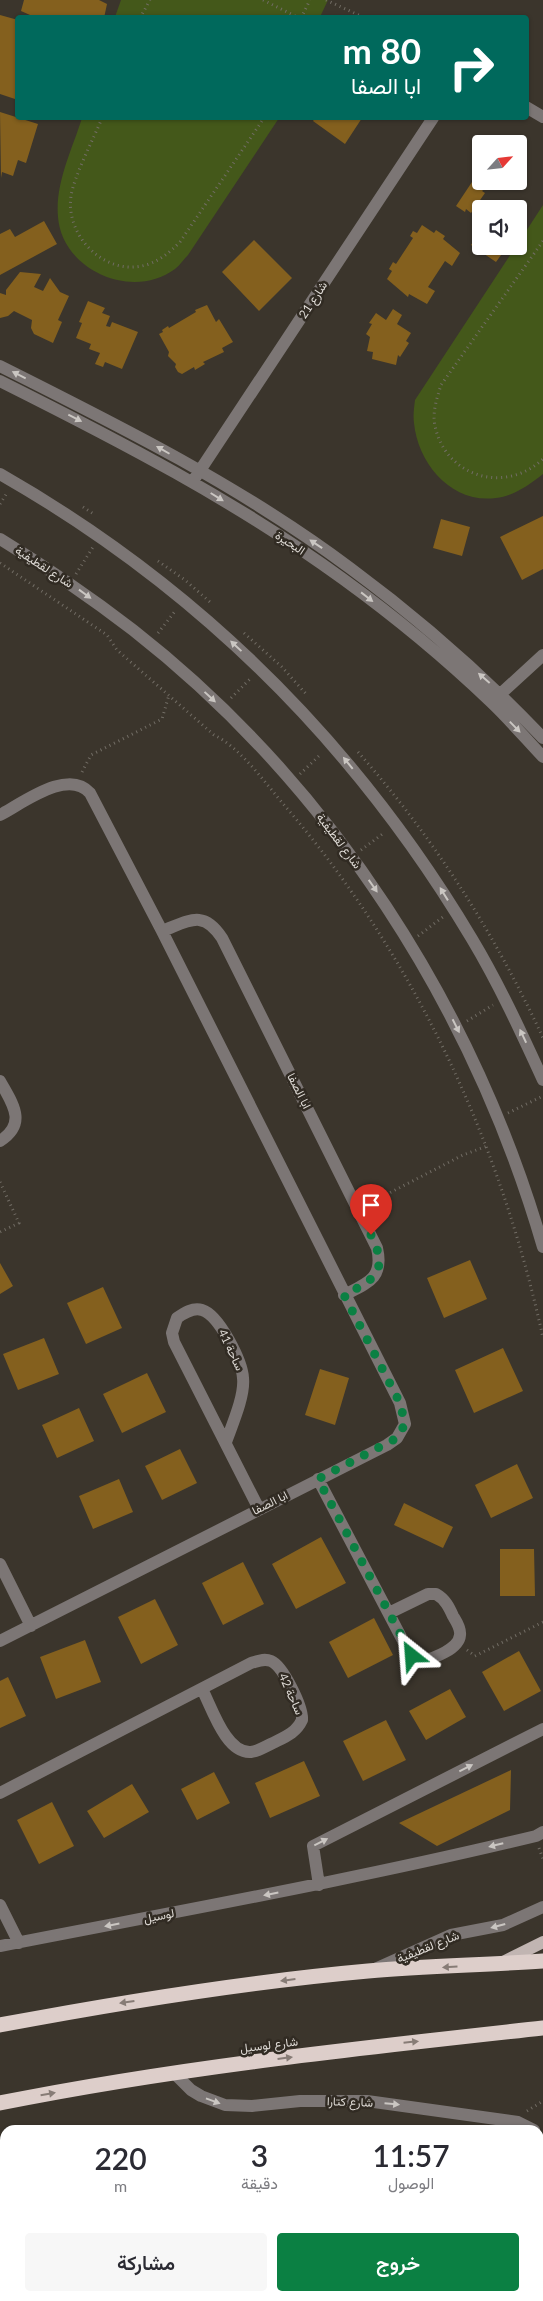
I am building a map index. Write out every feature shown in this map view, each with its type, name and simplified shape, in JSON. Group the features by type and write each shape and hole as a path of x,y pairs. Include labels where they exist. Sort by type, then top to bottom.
{"highway":[{"path":"0,2025 134,2001 239,1986 370,1971 543,1961"},
{"name":"شارع لوسيل","path":"0,2103 174,2073 363,2048 543,2028"}],"main road":[{"path":"499,1964 543,1942"}],"street":[{"path":"529,109 543,117"},
{"name":"شارع 21","path":"192,482 432,120"},
{"name":"البحيرة","path":"0,366 200,471 300,534 396,603 500,693 543,738"},
{"name":"البحيرة","path":"0,381 192,482 293,545 350,585 436,653 492,702 543,757"},
{"path":"46,404 51,392"},
{"path":"0,474 44,499 100,536 184,600 261,669 332,744 396,823 454,909 504,998 543,1080"},
{"name":"شارع لقطيفية","path":"0,539 70,584 149,643 221,707 292,781 353,857 409,943 457,1027 497,1118 529,1198 543,1247"},
{"path":"350,585 358,574"},
{"path":"492,702 543,655"},
{"path":"0,815 56,786 77,784"},
{"name":"ابا الصفا","path":"0,1641 397,1438 405,1424 400,1403 162,931 90,793 84,787 77,784"},
{"name":"ابا الصفا","path":"162,931 192,920 204,920 214,926 222,938 378,1248 380,1260 378,1272 368,1282 344,1295"},
{"path":"0,1081 16,1114 14,1129 0,1141"},
{"name":"ساحة 41","path":"226,1442 243,1390 240,1365 216,1320 203,1310 193,1310 177,1318 172,1332 174,1342 259,1509"},
{"path":"318,1479 389,1613 412,1656 422,1661 433,1657 458,1642 459,1628 447,1603 436,1594 428,1594 389,1613"},
{"path":"0,1564 31,1626"},
{"name":"ساحة 42","path":"0,1792 252,1663 264,1660 271,1661 283,1672 300,1707 302,1720 294,1732 253,1752 244,1752 229,1742 202,1689"},
{"path":"319,1885 313,1846 543,1729"},
{"name":"لوسيل","path":"0,1946 421,1864 536,1836 543,1832"},
{"path":"0,1905 19,1943"},
{"name":"شارع لقطيفية","path":"370,1971 451,1935 503,1924 543,1907"},
{"name":"شارع كتارا","path":"174,2073 191,2090 225,2105 245,2107 317,2101 375,2102 518,2122 524,2125"}],"path":[{"path":"142,15 150,0"},
{"path":"263,0 294,15"},
{"path":"302,15 310,0"},
{"path":"326,0 358,15"},
{"path":"101,120 71,195 71,216 78,235 90,251 107,262 127,267 147,265 166,256 180,242 263,120"},
{"path":"543,241 441,385 435,404 435,425 442,445 455,462 472,473 492,478 513,477 532,469 543,459"},
{"path":"70,584 100,536"},
{"path":"0,563 107,635 117,650 214,735 224,740 254,770 316,842 363,908 404,974 445,1050 486,1146 505,1197 530,1277 543,1338"},
{"path":"149,643 184,600"},
{"path":"221,707 261,669"},
{"path":"77,784 91,755 162,719 169,695"},
{"path":"292,781 332,744"},
{"path":"353,857 396,823"},
{"path":"409,943 454,909"},
{"path":"457,1027 504,998"},
{"path":"497,1118 543,1096"},
{"path":"358,1209 463,1155 486,1146"},
{"path":"0,1182 18,1223 0,1232"},
{"path":"458,1642 475,1656 543,1622"}],"green space":[{"path":"121,0 328,0 321,15 116,15"},
{"path":"81,120 278,120 188,255 175,269 158,278 139,282 120,281 102,275 85,265 72,252 62,236 58,217 59,192 65,167"},
{"path":"543,205 543,474 527,486 503,497 480,498 465,495 452,488 440,478 422,453 414,420 415,400 510,255 527,255 527,230"}],"building":[{"path":"24,0 99,0 107,4 105,15 30,15 21,11"},
{"path":"0,15 15,19 15,99 0,94"},
{"path":"0,112 15,117 15,120 25,120 38,124 26,163 18,160 13,176 2,172 1,178"},
{"path":"314,120 361,120 345,144"},
{"path":"472,182 472,190 483,190 485,193 480,200 472,200 471,213 466,209 465,212 456,206"},
{"path":"44,221 57,244 0,275 0,234 10,229 15,237"},
{"path":"422,225 434,233 436,230 445,236 443,239 460,253 452,266 445,261 428,287 435,291 427,304 409,294 408,297 387,279 392,271 389,269 393,262 396,264 413,238 410,236 413,231 417,233"},
{"path":"254,240 292,278 259,311 222,272"},
{"path":"486,255 501,255 496,262"},
{"path":"20,272 41,274 34,287 43,291 50,278 60,292 69,296 58,320 62,322 53,343 34,334 31,328 32,320 14,311 8,316 0,318 0,293 6,295 6,290"},
{"path":"88,301 105,308 102,313 110,316 106,326 110,327 112,322 138,332 122,369 105,362 103,367 95,364 100,353 89,349 91,344 76,338 82,323 79,322"},
{"path":"207,305 216,322 219,319 233,342 222,348 224,352 203,362 205,364 195,370 194,367 182,374 178,372 175,367 176,364 168,356 169,352 159,334 168,326 169,328 196,312 195,310"},
{"path":"393,309 402,315 397,324 411,333 406,341 409,343 400,357 398,355 396,365 372,359 373,352 367,351 370,337 366,334 372,324 369,323 376,313 386,320"},
{"path":"543,516 543,569 522,580 500,537"},
{"path":"441,519 470,527 462,556 433,548"},
{"path":"470,1260 487,1299 444,1318 427,1278"},
{"path":"0,1263 13,1286 0,1294"},
{"path":"103,1287 122,1328 86,1344 67,1303"},
{"path":"44,1338 59,1374 18,1390 3,1354"},
{"path":"503,1348 523,1391 474,1413 455,1370"},
{"path":"320,1369 349,1378 335,1425 305,1415"},
{"path":"147,1373 166,1412 122,1433 103,1394"},
{"path":"79,1408 94,1441 57,1458 42,1425"},
{"path":"180,1449 197,1483 162,1500 145,1466"},
{"path":"517,1464 533,1498 491,1518 475,1485"},
{"path":"119,1479 133,1512 93,1529 79,1496"},
{"path":"404,1503 453,1527 443,1548 394,1525"},
{"path":"321,1537 346,1583 296,1609 272,1564"},
{"path":"500,1549 534,1549 535,1596 500,1596"},
{"path":"243,1562 264,1604 223,1625 202,1583"},
{"path":"155,1599 178,1645 141,1664 118,1617"},
{"path":"374,1618 393,1655 348,1678 329,1642"},
{"path":"85,1640 101,1682 56,1699 40,1657"},
{"path":"519,1651 541,1691 504,1711 482,1672"},
{"path":"8,1677 26,1716 0,1728 0,1681"},
{"path":"450,1689 466,1717 426,1740 409,1711"},
{"path":"386,1720 406,1760 363,1781 343,1741"},
{"path":"304,1761 320,1796 270,1818 255,1783"},
{"path":"511,1770 510,1810 437,1846 399,1823"},
{"path":"214,1772 230,1803 197,1820 181,1789"},
{"path":"132,1784 149,1812 104,1838 87,1811"},
{"path":"52,1802 74,1846 39,1864 17,1820"}],"route":[{"path":"371,1235 378,1248 380,1260 378,1272 368,1282 344,1295 400,1403 404,1413 405,1424 397,1438 387,1445 318,1479 412,1656"}]}
